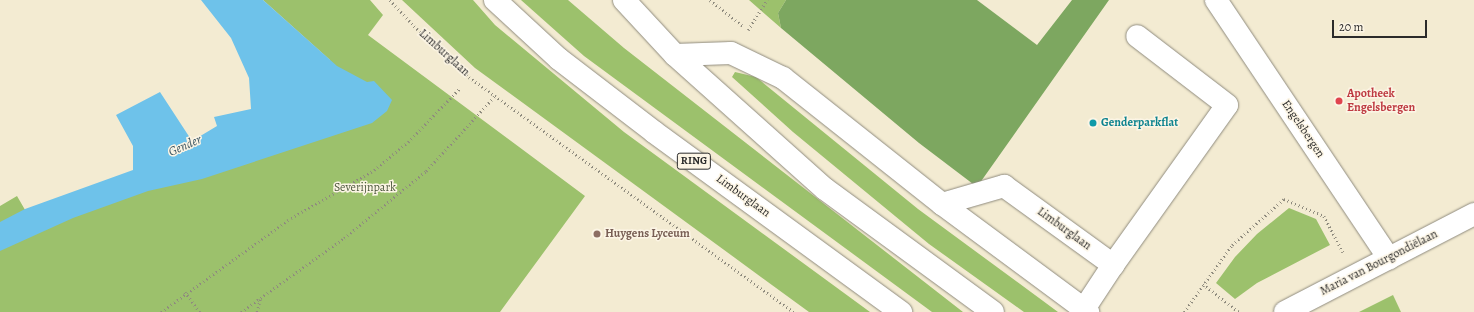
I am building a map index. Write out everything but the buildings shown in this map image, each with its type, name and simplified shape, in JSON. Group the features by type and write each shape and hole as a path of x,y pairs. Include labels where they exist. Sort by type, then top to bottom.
{"main road":[{"name":"Limburglaan","path":"495,0 570,68 901,312"},
{"path":"624,0 675,55 825,189 993,312"},
{"name":"Engelsbergen","path":"1216,0 1389,258"},
{"path":"675,55 731,53 783,78 942,204 1086,310 1113,265 1227,105 1137,36"},
{"name":"Limburglaan","path":"942,204 1004,186 1113,265"},
{"name":"Maria van Bourgondiëlaan","path":"1285,312 1474,214"}],"path":[{"name":"Limburglaan","path":"390,0 414,26 464,72 495,96 794,312"},
{"path":"710,0 748,30 767,0"},
{"path":"161,312 185,292 291,218 374,170 408,142 459,89"},
{"path":"241,312 344,238 426,171 495,96"},
{"path":"1184,312 1232,246 1284,199 1324,216 1356,275"},
{"path":"1203,284 1239,312"},
{"path":"185,292 200,312"},
{"path":"256,312 260,298"}],"green space":[{"name":"Severijnpark","path":"263,0 370,0 383,15 368,35 585,196 500,312 0,312 0,206 17,196 28,215 212,139 330,60"},
{"path":"402,0 473,0 495,25 624,132 870,312 809,312 475,68"},
{"path":"521,0 568,0 624,48 963,312 932,312 584,56"},
{"path":"749,0 786,0 778,13 781,28"},
{"path":"786,0 977,0 1037,45 1072,0 1109,0 977,187 919,143 781,28 778,13"},
{"path":"735,72 756,77 918,209 1058,312 1024,312 929,244 793,132 732,77"},
{"path":"1289,208 1316,219 1330,245 1257,283 1235,299 1216,283 1235,257 1257,234"},
{"path":"1393,295 1401,312 1359,312"}],"water":[{"name":"Gender","path":"201,0 263,0 337,66 367,82 374,81 392,100 387,111 372,123 202,179 148,191 73,218 0,251 0,222 25,209 133,170 133,146 116,115 160,92 192,141 217,126 214,117 251,109 249,78 231,38"}],"place":[{"name":"Apotheek Engelsbergen","path":"1339,101"},
{"name":"Genderparkflat","path":"1093,123"},
{"name":"Huygens Lyceum","path":"597,234"}]}
